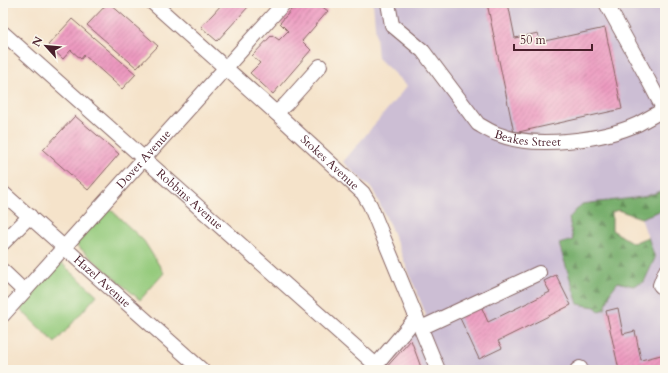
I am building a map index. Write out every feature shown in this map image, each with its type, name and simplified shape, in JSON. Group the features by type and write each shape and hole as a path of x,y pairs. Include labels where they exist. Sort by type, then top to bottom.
{"street":[{"name":"Stokes Avenue","path":"153,3 363,193 370,205 438,370"},
{"name":"Dover Avenue","path":"3,315 284,3"},
{"name":"Beakes Street","path":"388,3 392,25 423,51 478,124 500,136 516,140 540,142 565,141 594,137 618,131 637,124 664,110"},
{"path":"606,3 664,110"},
{"name":"Robbins Avenue","path":"3,33 144,158 374,368"},
{"path":"276,113 320,66"},
{"name":"Hazel Avenue","path":"3,193 202,370"},
{"path":"3,243 30,216"},
{"path":"3,271 24,291"},
{"path":"665,272 660,285 665,290"},
{"path":"374,368 418,323 539,273"}],"shaded area":[{"path":"373,3 665,3 665,190 643,197 582,204 570,218 573,240 560,244 605,309 611,291 618,282 633,286 655,258 641,218 665,209 665,370 380,370 412,334 426,315 390,226 373,190 343,162 407,86 378,58"}],"green space":[{"path":"665,190 665,209 641,218 618,210 612,212 612,230 633,243 648,237 655,258 644,282 633,286 618,282 611,291 605,309 599,311 595,307 578,304 559,244 573,240 569,218 582,204 643,197"},
{"path":"107,206 144,241 164,273 140,300 74,243"},
{"path":"59,261 97,295 55,343 19,308"}],"building":[{"path":"108,3 158,46 137,68 87,25"},
{"path":"223,3 245,3 249,6 217,41 201,27"},
{"path":"297,3 317,3 328,11 302,41 311,50 273,94 250,73 260,63 252,56 272,35 279,40 288,31 280,23"},
{"path":"487,3 508,3 515,38 538,33 540,42 605,28 622,109 514,133"},
{"path":"72,19 136,74 122,89 84,55 81,59 71,50 63,59 48,45"},
{"path":"75,116 119,154 88,190 43,150"},
{"path":"556,275 571,305 498,341 502,348 479,359 459,316 481,306 488,322 550,292 544,281"},
{"path":"618,308 623,334 635,331 641,360 665,354 665,370 619,370 606,311"},
{"path":"411,340 422,370 384,370"}]}
